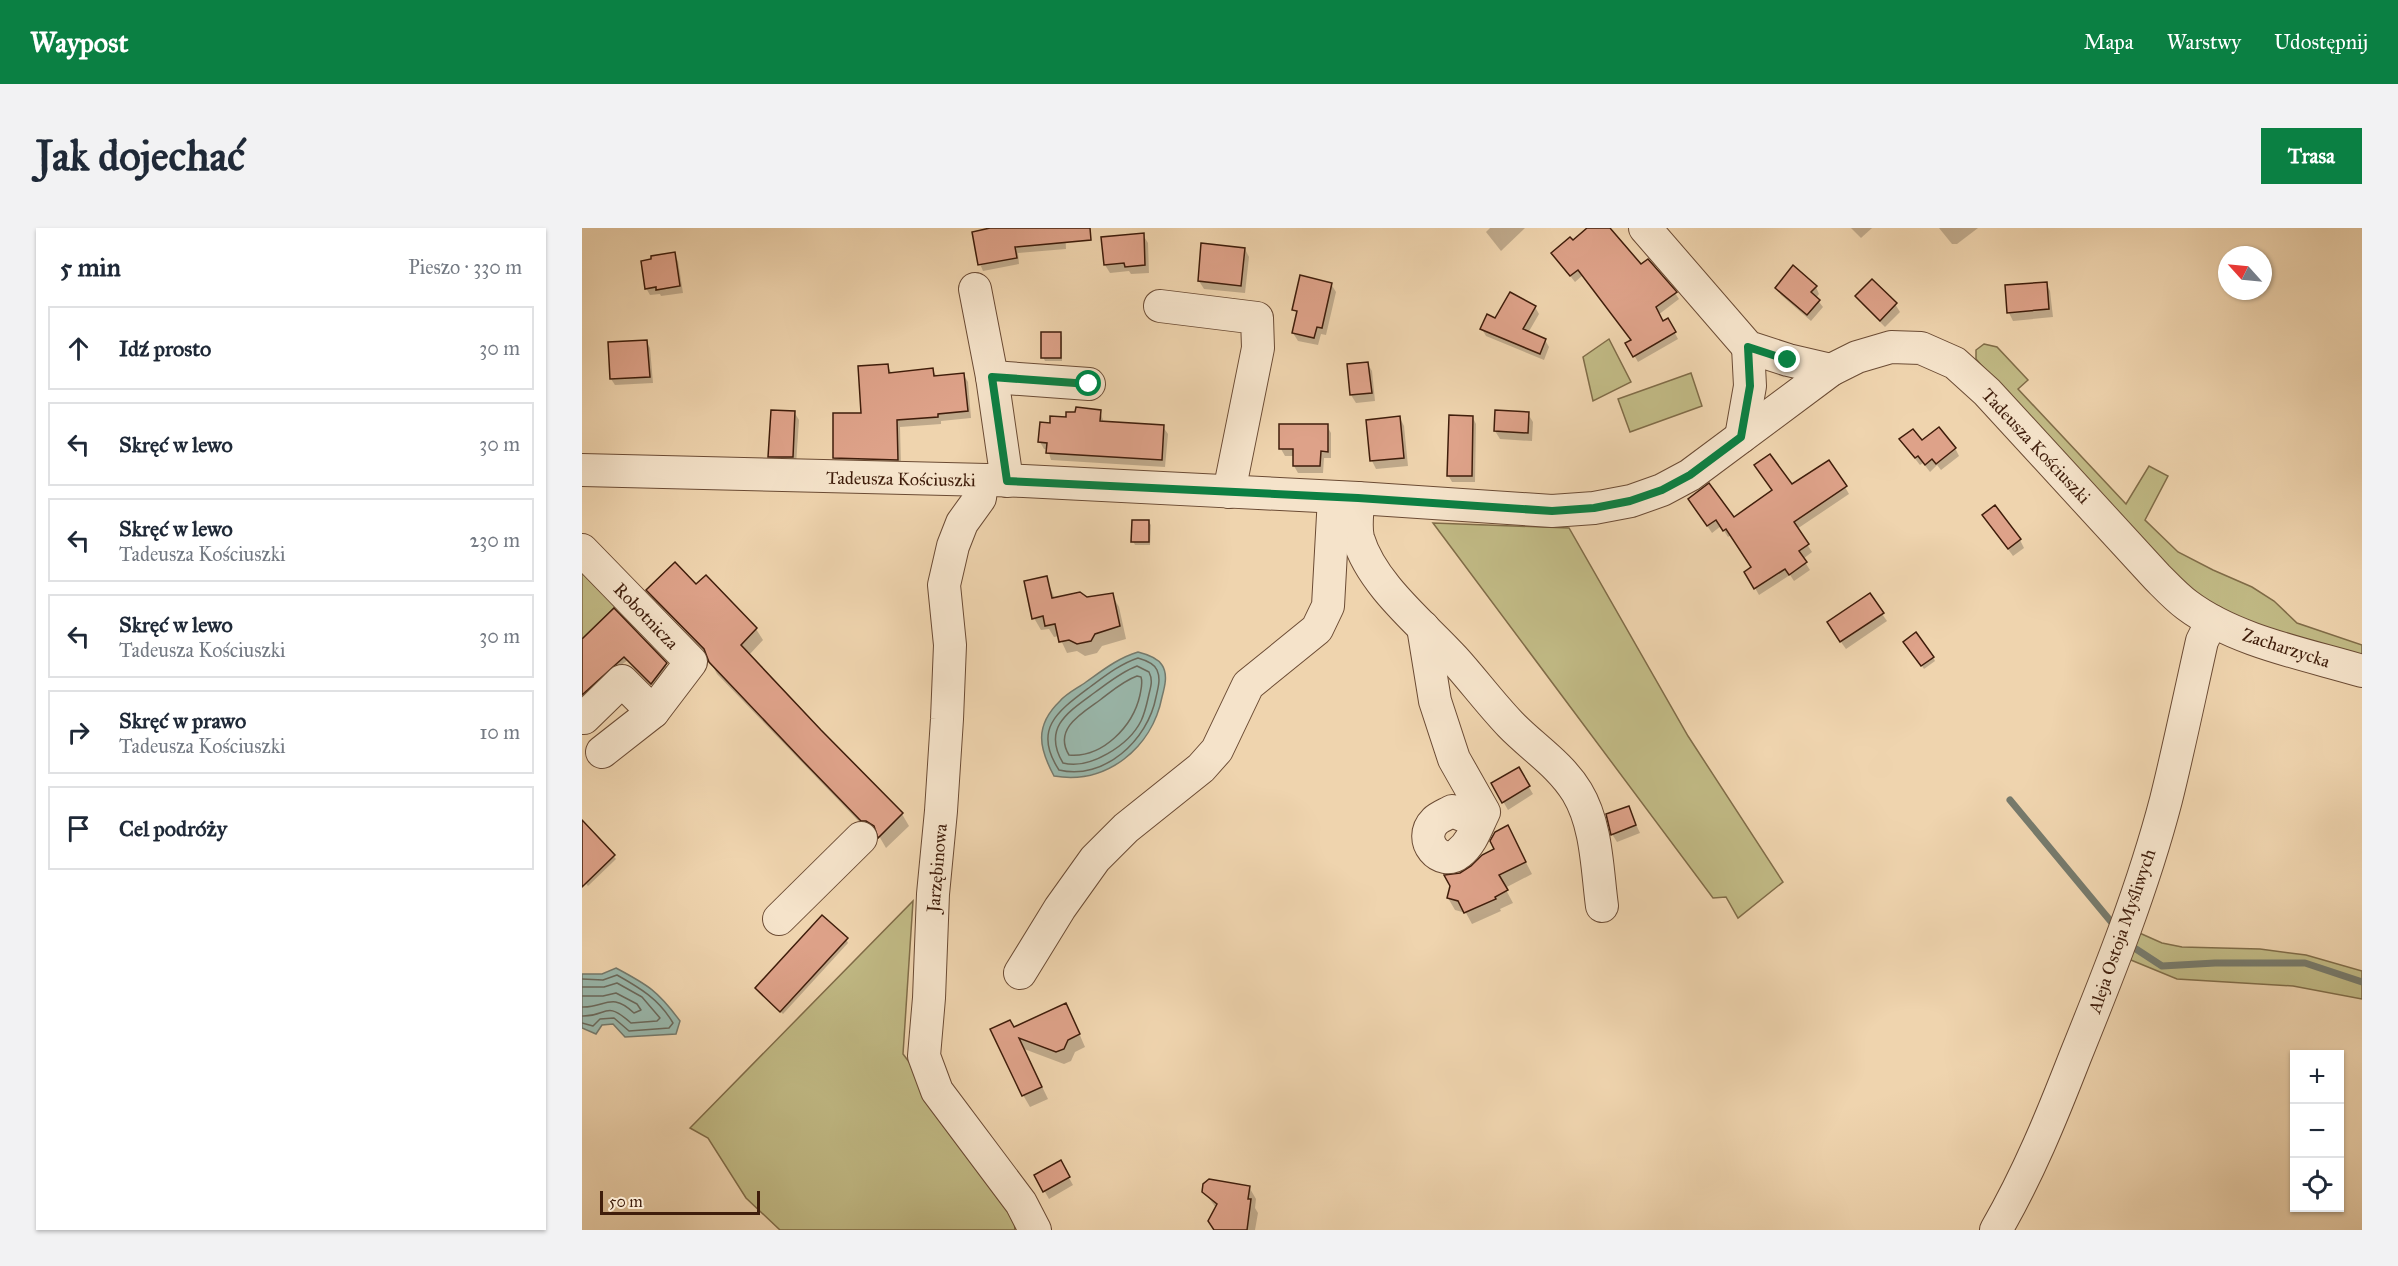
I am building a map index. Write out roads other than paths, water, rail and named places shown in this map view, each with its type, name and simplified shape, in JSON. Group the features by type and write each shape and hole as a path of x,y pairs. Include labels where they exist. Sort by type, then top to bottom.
{"street":[{"path":"1645,228 1748,347 1788,360 1831,370"},
{"path":"975,289 992,377 995,481"},
{"path":"1160,306 1257,318 1258,348 1229,492"},
{"path":"1741,437 1750,386 1748,347"},
{"name":"Tadeusza Kościuszki","path":"582,470 995,481 1346,497 1552,511 1594,508 1630,501 1662,490 1690,475 1831,370 1857,357 1890,347 1921,348 1955,363 1987,392 2157,577 2186,604 2212,621"},
{"path":"992,377 1089,384"},
{"name":"Jarzębinowa","path":"995,481 962,523 953,546 944,585 950,645 941,811 921,892 930,988 924,1056 937,1091 1021,1203 1035,1230"},
{"path":"1346,497 1357,535 1375,571 1422,627 1454,659 1511,725 1546,755 1577,791 1593,832 1602,906"},
{"path":"1020,973 1095,859 1126,828 1201,768 1217,750 1248,685 1317,629 1328,606 1346,497"},
{"name":"Robotnicza","path":"582,550 691,662 653,712"},
{"name":"Zacharzycka","path":"2212,621 2242,635 2362,671"},
{"name":"Aleja Ostoja Myśliwych","path":"1996,1230 2041,1142 2104,987 2135,900 2165,801 2202,641 2212,621"},
{"path":"1422,627 1435,701 1454,759 1484,812 1479,822"},
{"path":"584,718 622,681 653,712 602,753"},
{"path":"778,919 861,838"}],"water":[{"path":"1138,652 1157,660 1165,672 1165,684 1157,715 1148,732 1124,759 1109,768 1092,775 1054,776 1042,747 1043,728 1052,710 1066,696 1105,669"},
{"path":"616,968 645,984 665,1002 680,1021 676,1034 625,1037 613,1024 602,1025 596,1034 582,1028 582,974 602,974"}],"waterway":[{"path":"2010,800 2113,924"},
{"path":"2136,949 2162,966 2215,963 2305,963 2362,982"}]}
